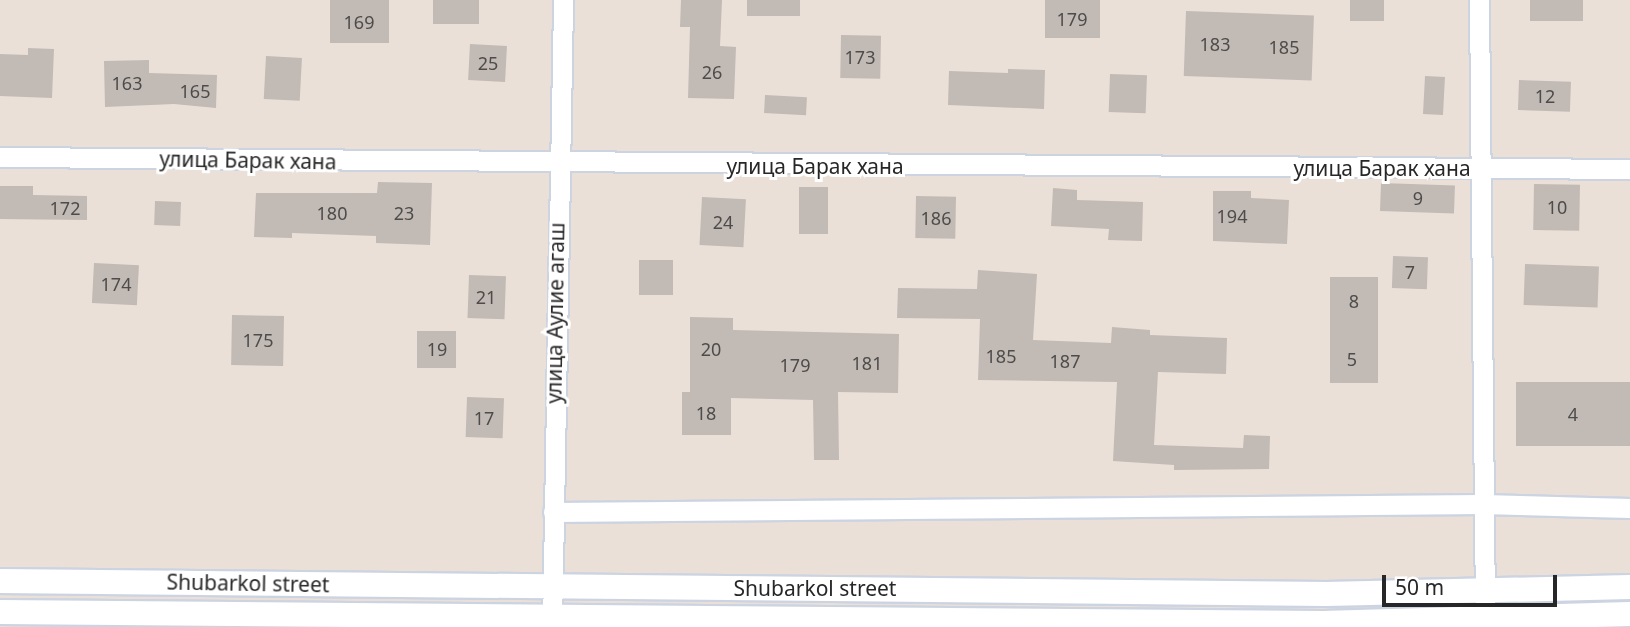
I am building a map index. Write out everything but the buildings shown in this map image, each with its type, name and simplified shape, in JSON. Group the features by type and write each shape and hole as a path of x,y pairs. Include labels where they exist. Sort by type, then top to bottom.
{"street":[{"name":"улица Аулие агаш","path":"552,621 557,164 562,0"},
{"path":"1479,0 1485,618"},
{"name":"улица Барак хана","path":"0,157 557,164 1630,169"},
{"path":"553,512 1483,504 1630,508"},
{"name":"Shubarkol street","path":"0,581 1326,594 1630,587"},
{"name":"Shubarkol street","path":"0,612 552,621 1323,623 1630,614"}]}
